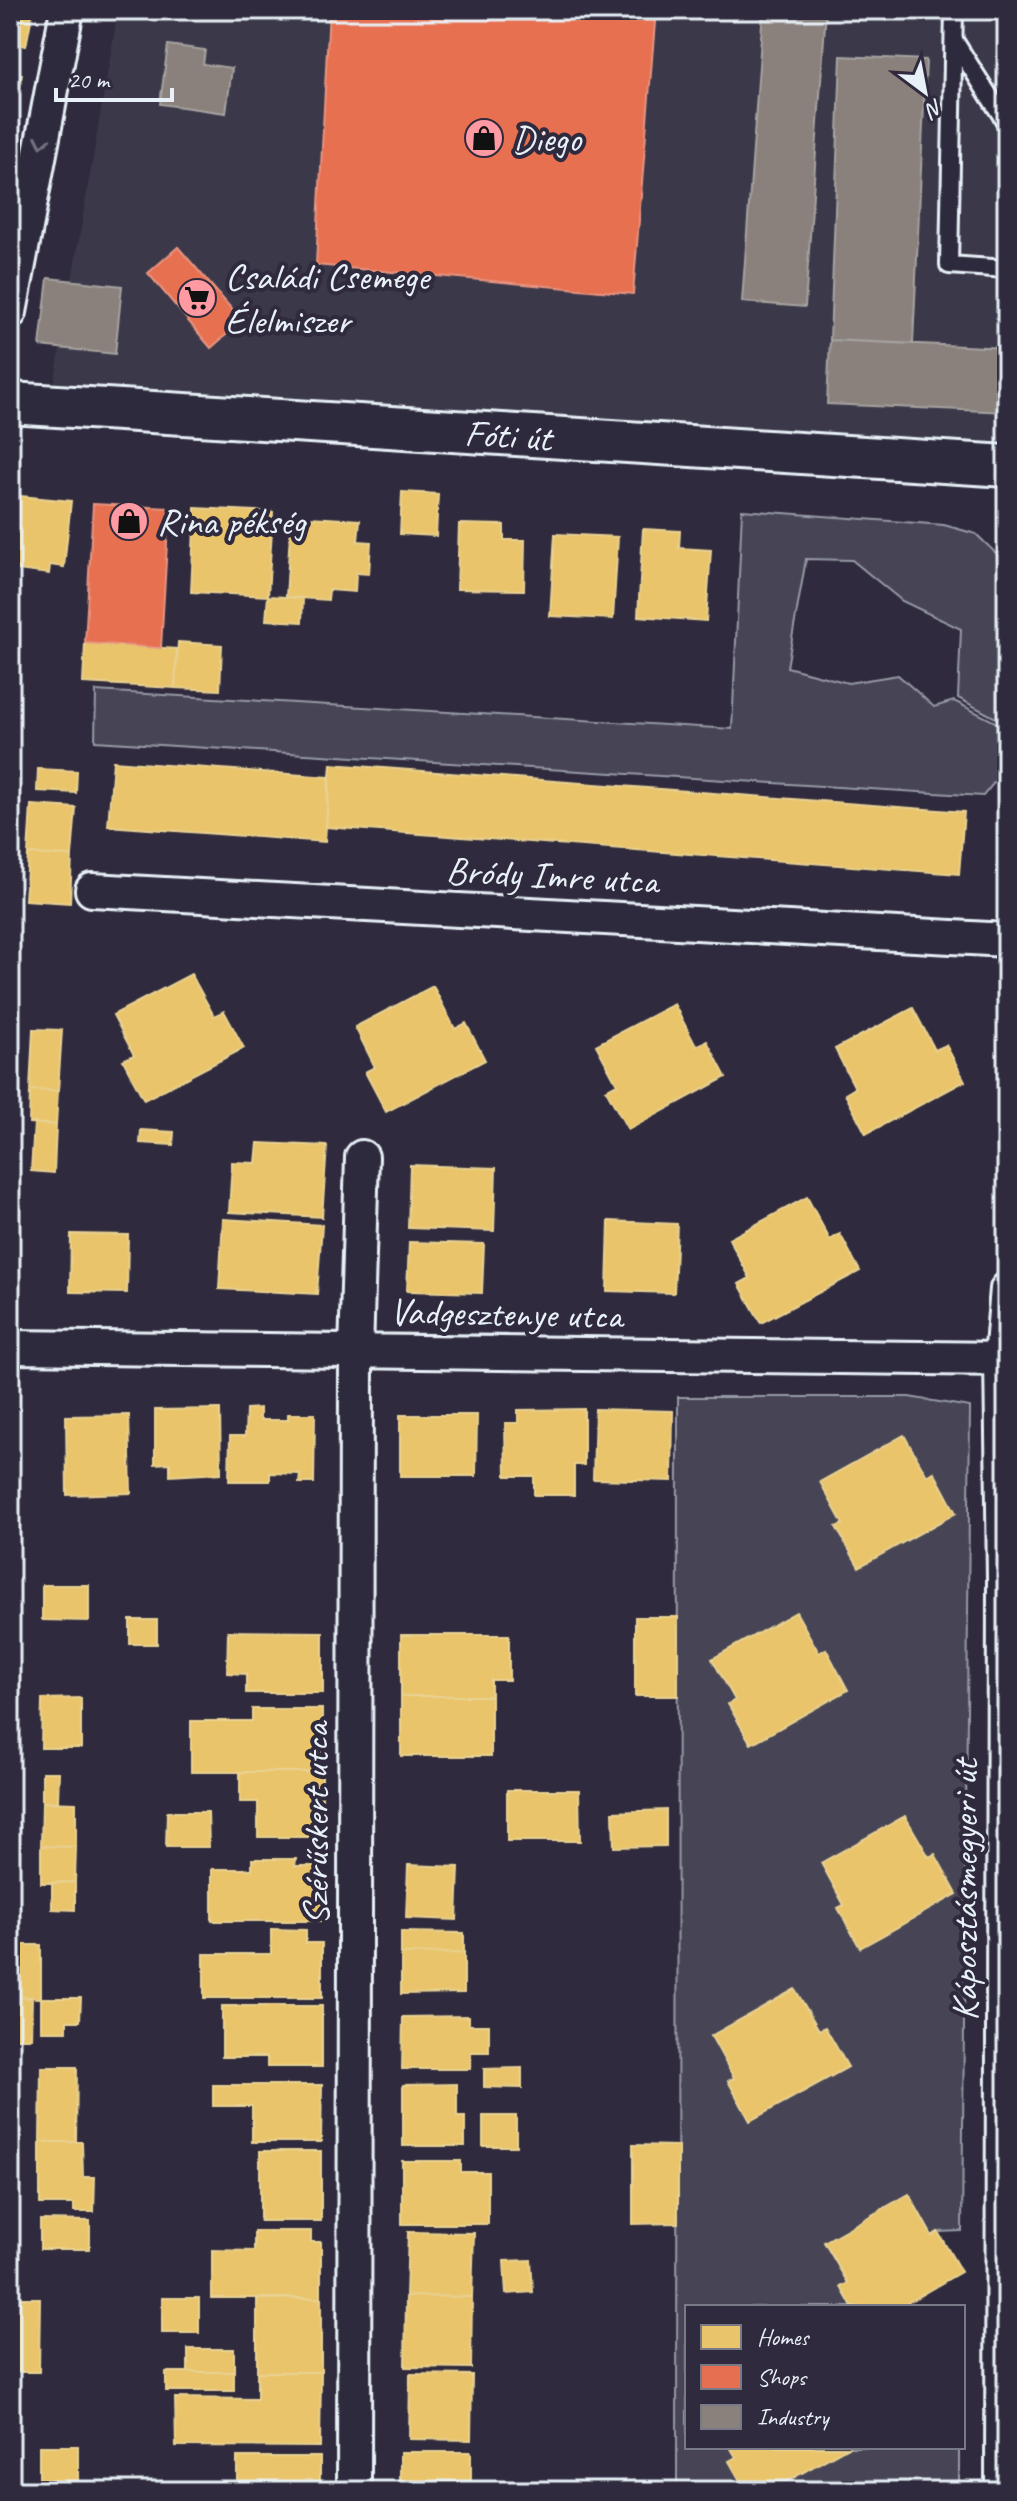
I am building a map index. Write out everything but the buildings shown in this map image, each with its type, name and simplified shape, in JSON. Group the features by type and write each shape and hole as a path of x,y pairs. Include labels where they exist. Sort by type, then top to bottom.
{"street":[{"path":"10,312 67,10"},
{"name":"Fóti út","path":"10,403 1007,466"},
{"name":"Bródy Imre utca","path":"92,890 1007,940"},
{"name":"Szérűskert utca","path":"354,2491 356,1352 362,1157"},
{"name":"Káposztásmegyeri út","path":"1002,2491 1005,2458 1004,1358 1007,1289"},
{"name":"Vadgesztenye utca","path":"10,1347 1004,1358"}],"lane":[{"path":"954,10 949,265 1007,269"},
{"path":"954,40 1007,124"}],"shaded area":[{"path":"118,10 1007,10 1007,473 49,414"},
{"path":"742,510 944,525 976,534 1003,560 1007,567 1007,724 958,698 961,629 902,601 852,560 806,559 787,667 848,683 898,675 934,707 954,701 1007,728 1007,767 983,796 95,741 96,691 732,729"},
{"path":"678,1397 909,1397 970,1407 962,2231 938,2232 932,2236 909,2195 825,2242 848,2283 841,2287 851,2305 685,2305 685,2449 959,2449 959,2491 677,2491"}],"place":[{"name":"Diego","path":"484,138"},
{"name":"Családi Csemege Élelmiszer","path":"197,298"},
{"name":"Rina pékség","path":"129,521"}]}
